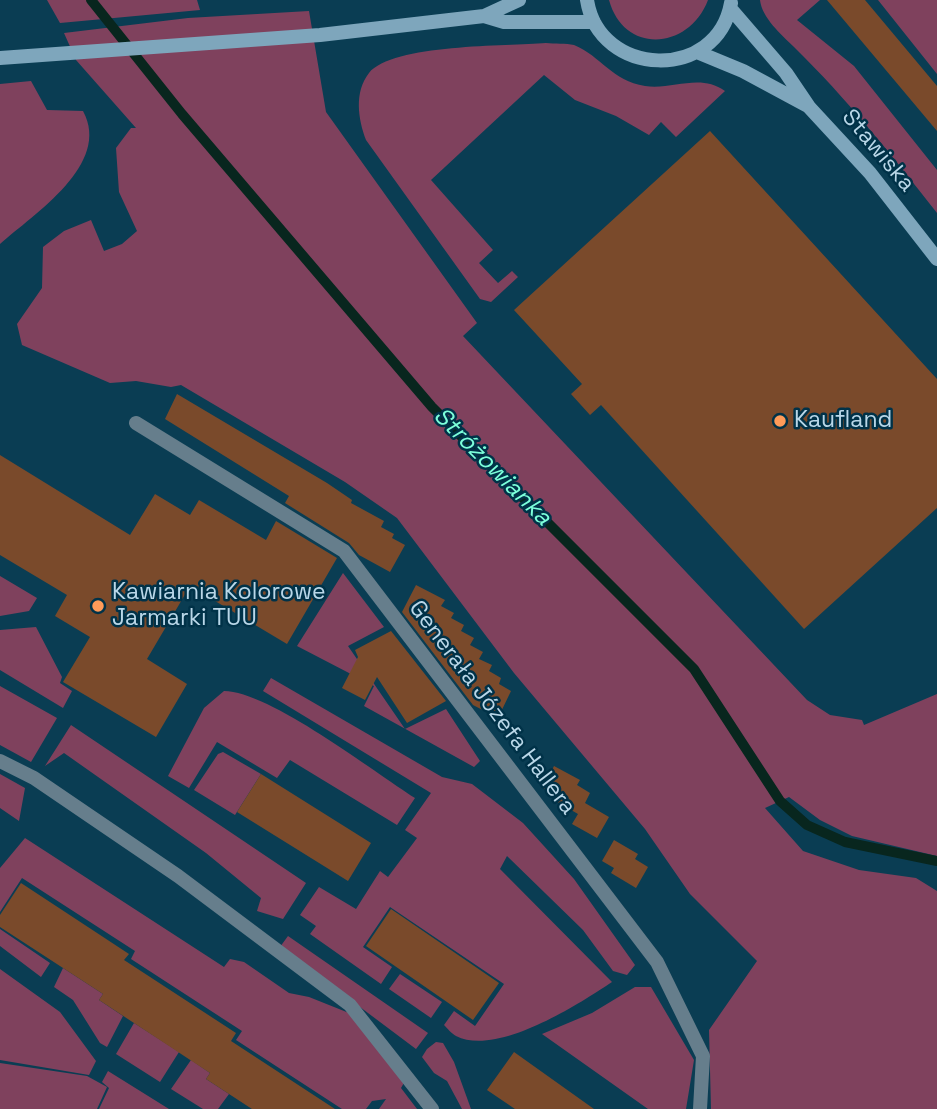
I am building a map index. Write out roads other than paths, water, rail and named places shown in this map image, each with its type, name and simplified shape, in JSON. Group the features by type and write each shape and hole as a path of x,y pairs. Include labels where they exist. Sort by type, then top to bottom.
{"main road":[{"path":"0,58 320,35 484,16 519,0"},
{"path":"587,0 594,22 607,40 634,58 666,62 697,52 718,33 731,4"},
{"name":"Stawiska","path":"731,4 786,72 809,107 870,173 937,259"},
{"path":"484,16 504,22 594,22"},
{"name":"Stawiska","path":"697,52 743,71 780,94 809,107"}],"street":[{"name":"Generała Józefa Hallera","path":"135,423 344,551 657,962 703,1056 699,1109"},
{"path":"0,761 33,778 178,876 350,1005 432,1109"}],"waterway":[{"name":"Stróżowianka","path":"91,0 182,114 432,407 694,669 780,801 807,825 845,842 937,861"}],"place":[{"name":"Kaufland","path":"780,421"},
{"name":"Kawiarnia Kolorowe Jarmarki TUU","path":"98,606"}]}
